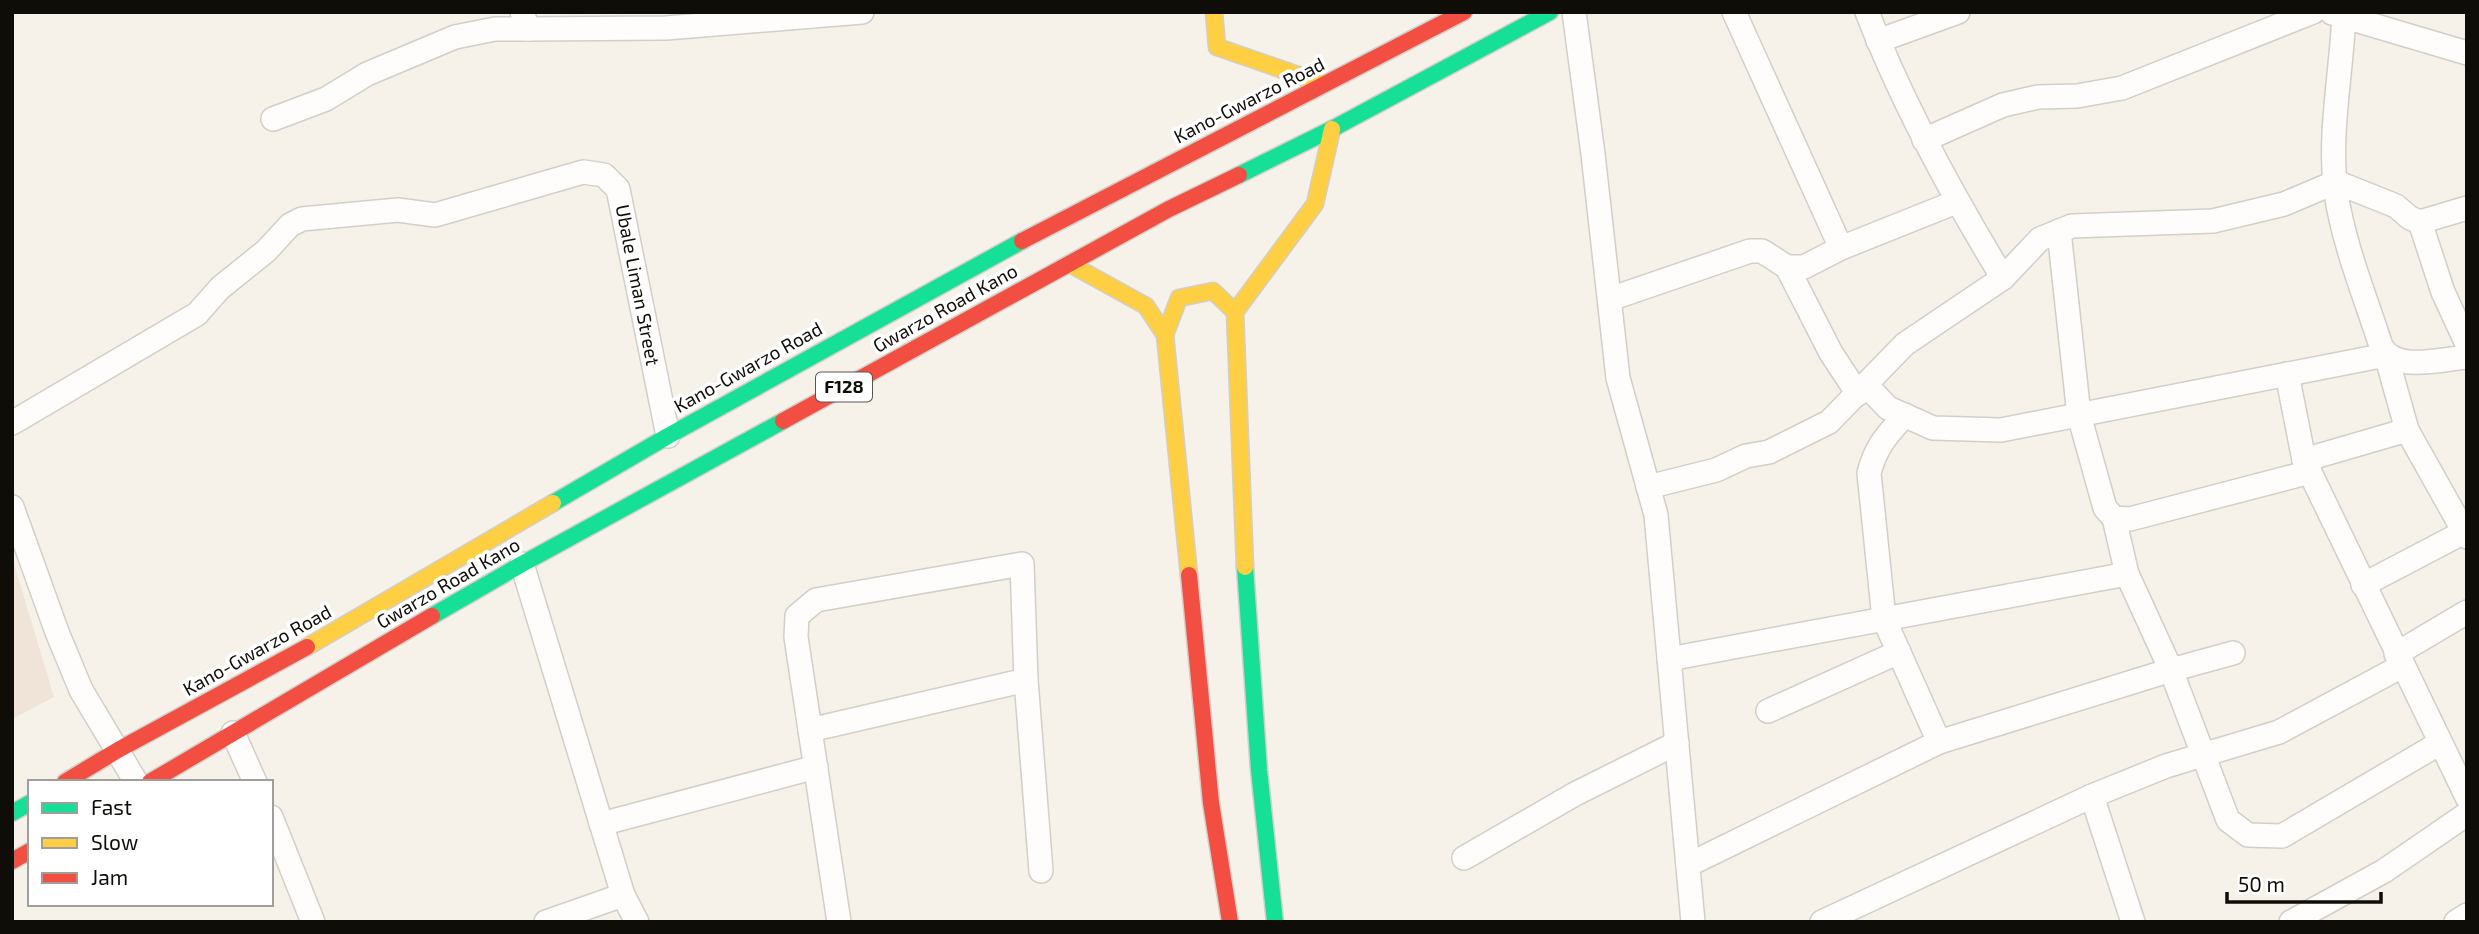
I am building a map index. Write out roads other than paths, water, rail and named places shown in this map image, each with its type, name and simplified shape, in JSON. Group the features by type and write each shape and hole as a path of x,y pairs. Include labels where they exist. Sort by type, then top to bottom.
{"main road":[{"path":"1213,12 1217,47 1324,84"},
{"name":"Kano-Gwarzo Road","path":"68,780 323,638 668,436 988,258 1464,12"},
{"name":"Gwarzo Road Kano","path":"153,780 522,564 1169,208 1332,129 1550,12"},
{"path":"1275,922 1263,830 1241,512 1235,312 1315,204 1332,129"},
{"path":"1070,264 1146,306 1165,335"},
{"path":"1230,922 1211,803 1165,335 1179,298 1213,291 1235,312"},
{"path":"12,813 28,804"},
{"path":"12,862 28,852"}],"street":[{"path":"273,119 326,99 367,74 455,37 525,21 666,28 862,12"},
{"path":"1574,12 1618,378 1656,515 1693,922"},
{"path":"1734,12 1841,248"},
{"path":"1867,12 1924,140 1956,202 2003,278"},
{"path":"1878,41 1958,12"},
{"path":"1924,140 2003,106 2038,97 2077,96 2122,88 2313,12"},
{"path":"2363,585 2465,535 2407,430 2386,355 2352,260 2336,192 2333,141 2339,14 2467,53"},
{"name":"Ubale Liman Street","path":"12,423 197,314 220,288 266,251 290,225 302,219 398,209 435,215 583,172 604,175 618,189 668,436"},
{"path":"1648,487 1716,470 1746,456 1769,452 1829,422 1905,344 2003,278 2040,239 2073,226 2213,222 2284,204 2336,181 2396,206 2410,218 2420,222 2467,208"},
{"path":"1787,267 1804,267 1841,248 1956,202"},
{"path":"2420,222 2443,292 2467,344"},
{"path":"2059,231 2078,415 2105,508 2115,518 2127,574 2171,670 2228,820 2248,835 2282,836 2440,743"},
{"path":"1609,299 1750,251 1762,251 1787,267 1831,353 1862,390 1888,408 1933,428 2001,430 2386,355 2401,362 2467,356"},
{"path":"2287,374 2307,466 2467,797"},
{"path":"1905,415 1882,440 1869,473 1884,619 1939,742"},
{"path":"2115,518 2130,519 2307,466 2407,430"},
{"path":"12,508 81,690 135,780"},
{"path":"522,564 623,895 637,922"},
{"path":"839,922 796,637 797,616 816,600 1022,564 1026,680 1041,871"},
{"path":"1669,659 2127,574"},
{"path":"1822,922 2092,796 2166,766 2279,732 2399,660 2467,612"},
{"path":"1768,711 1899,652"},
{"path":"1688,865 1939,742 2233,653"},
{"path":"810,730 1026,680"},
{"path":"233,733 255,780"},
{"path":"1464,858 1575,794 1677,743"},
{"path":"601,824 816,767"},
{"path":"2092,796 2133,922"},
{"path":"2291,922 2384,871 2467,814"},
{"path":"273,822 313,922"},
{"path":"546,922 623,895"},
{"path":"2456,922 2467,915"}]}
